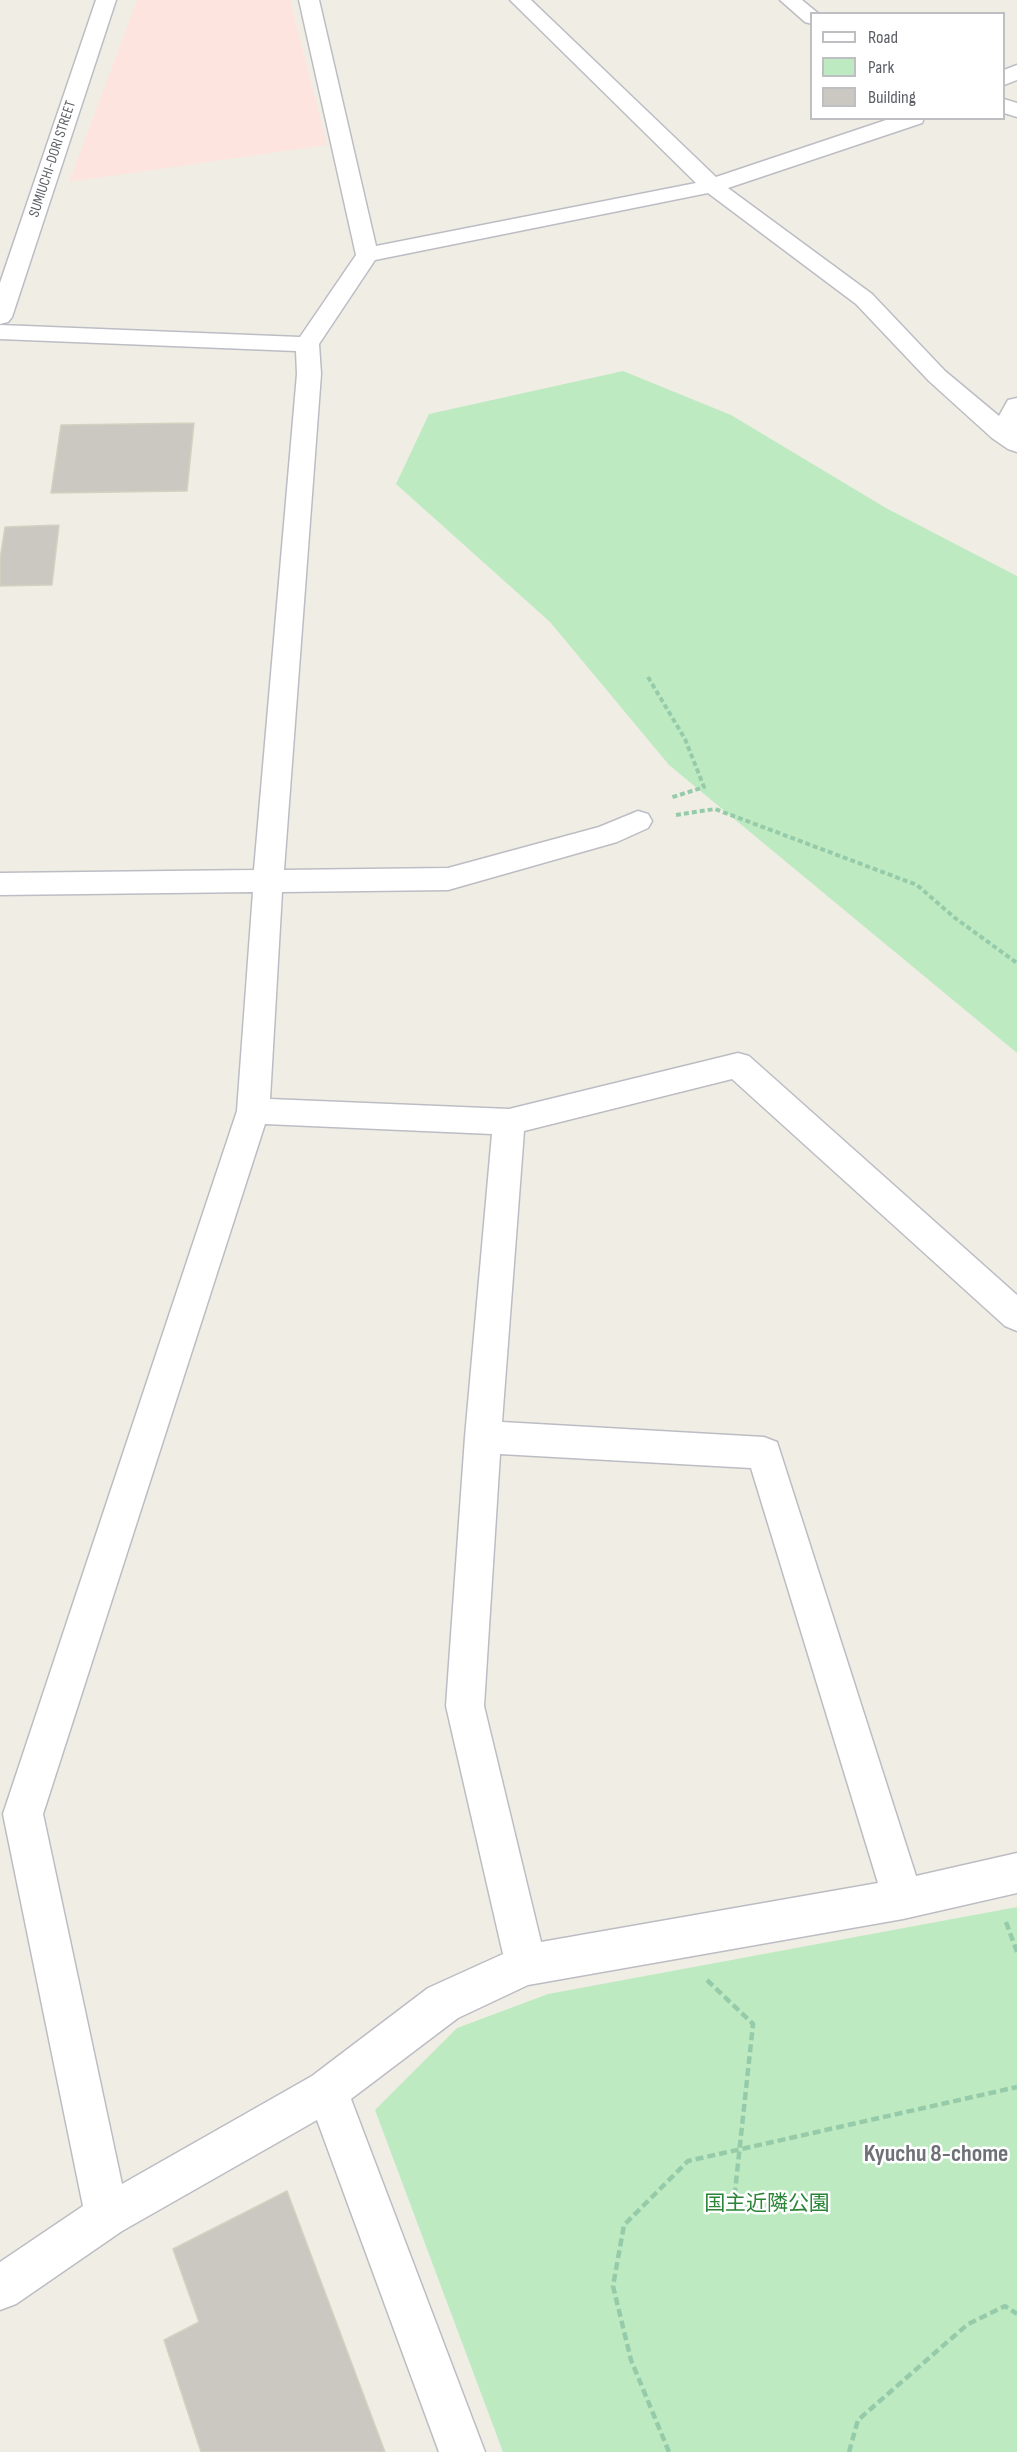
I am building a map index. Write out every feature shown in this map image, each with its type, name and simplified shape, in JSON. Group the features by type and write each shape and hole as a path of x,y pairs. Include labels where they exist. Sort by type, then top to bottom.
{"street":[{"name":"SUMIUCHI-DORI STREET","path":"0,317 106,0"},
{"path":"309,0 367,255"},
{"path":"520,0 712,186 864,299 937,376 1009,438 1017,405"},
{"path":"789,0 810,16"},
{"path":"106,2216 23,1815 253,1111 268,882 309,374 307,344 367,255 712,186 908,120"},
{"path":"0,332 307,344"},
{"path":"0,884 448,879 607,835 638,821"},
{"path":"253,1111 509,1122 738,1065 1017,1316"},
{"path":"509,1122 483,1437 465,1706 526,1965"},
{"path":"483,1437 764,1453 903,1899"},
{"path":"0,2288 106,2216 327,2091 443,2003 526,1965 903,1899 1017,1873"},
{"path":"327,2091 462,2452"}],"path":[{"path":"638,821 658,802 704,787 685,739 648,677"},
{"path":"638,821 715,809 782,834 917,885 956,918 1017,963"},
{"path":"664,1941 753,2024 733,2210"},
{"path":"669,2452 631,2360 613,2286 624,2225 688,2161 1017,2087"},
{"path":"849,2452 858,2420 968,2324 1005,2306 1017,2314"}],"shaded area":[{"path":"137,0 290,0 327,145 69,182"}],"green space":[{"path":"623,371 731,415 886,508 1017,576 1017,1053 669,765 550,622 396,484 429,414"},
{"name":"国主近隣公園","path":"1017,1907 1017,2452 503,2452 375,2110 457,2028 548,1994"}],"building":[{"path":"194,423 187,491 51,493 61,425"},
{"path":"59,525 52,585 0,586 0,559 5,527"},
{"path":"287,2191 385,2452 201,2452 164,2340 199,2322 173,2249"}],"district":[{"name":"Kyuchu 8-chome","path":"936,2155"}]}
